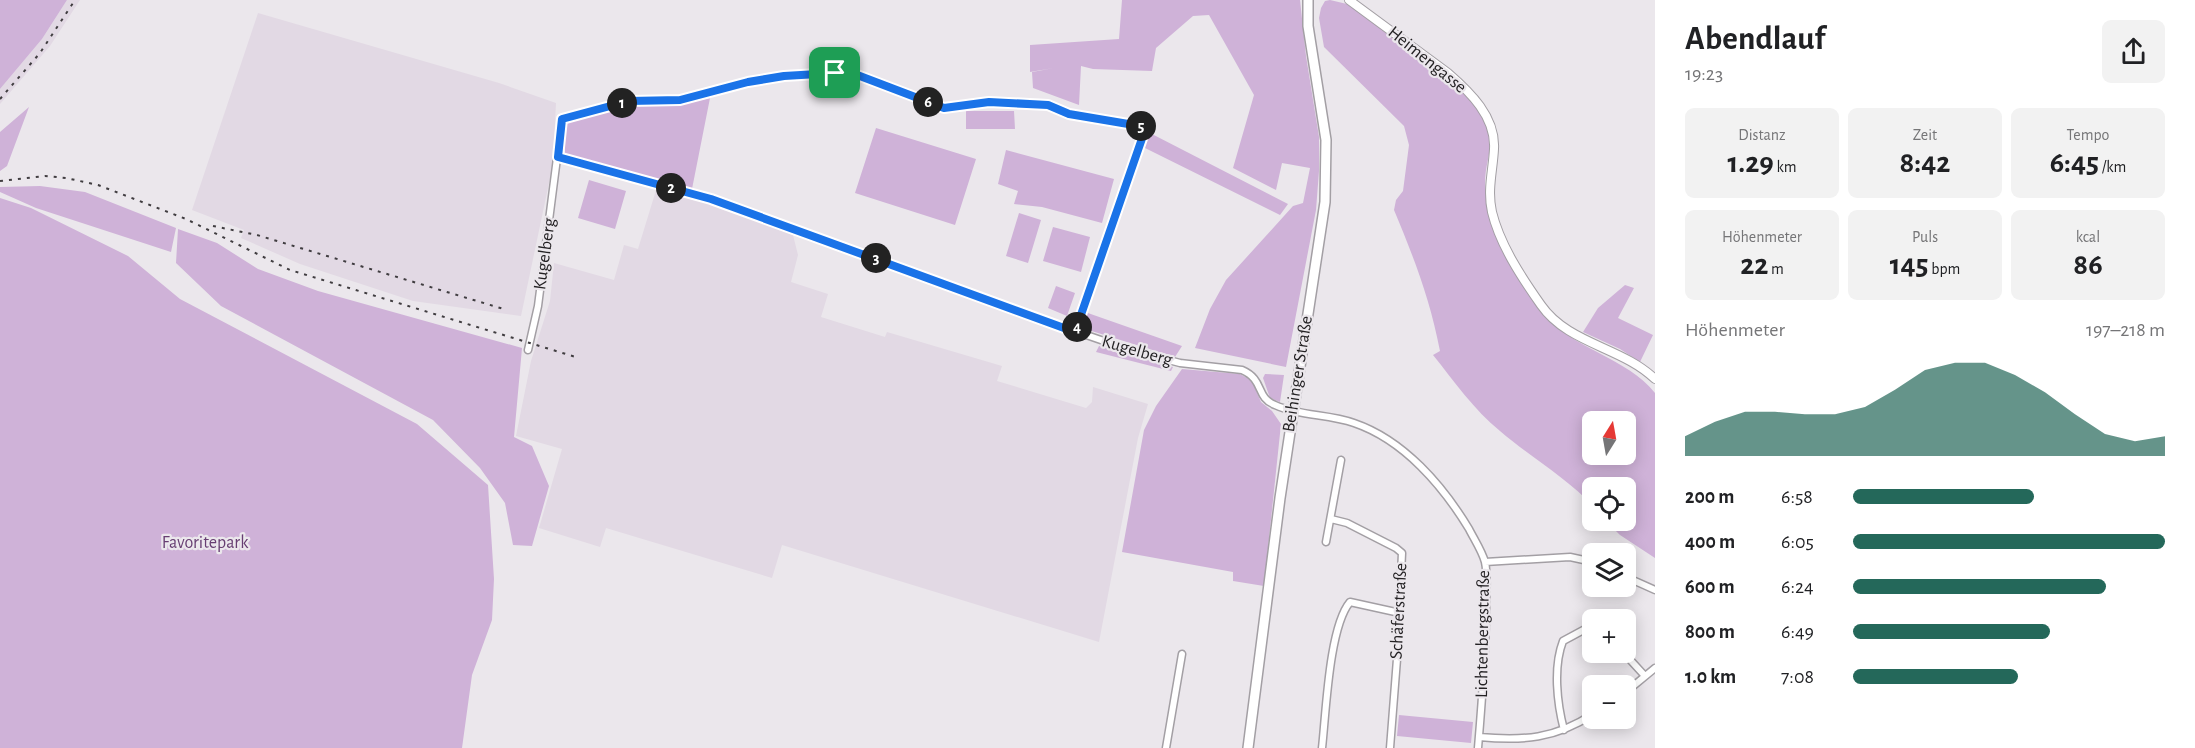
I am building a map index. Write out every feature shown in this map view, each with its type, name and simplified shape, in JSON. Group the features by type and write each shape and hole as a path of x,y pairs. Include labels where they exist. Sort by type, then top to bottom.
{"main road":[{"name":"Beihinger Straße","path":"1248,748 1293,410 1325,202 1327,165 1324,120 1308,26 1308,0"}],"street":[{"name":"Heimengasse","path":"1349,0 1448,73 1483,110 1490,124 1494,141 1490,194 1495,221 1503,242 1542,307 1562,326 1591,343 1620,355 1655,379"},
{"name":"Kugelberg","path":"528,350 538,306 562,119 629,101 680,100 748,82 784,76 852,73 944,108 989,102 1048,105 1069,114 1146,127 1075,332"},
{"name":"Kugelberg","path":"558,157 711,199 1075,332 1180,363 1242,370"},
{"name":"Lichtenbergstraße","path":"1242,370 1252,374 1265,399 1270,403 1354,423 1377,434 1416,462 1436,482 1474,537 1485,562 1485,663 1478,748"},
{"path":"1326,542 1341,460"},
{"name":"Schäferstraße","path":"1331,519 1347,523 1402,553 1390,748"},
{"path":"1485,562 1570,557 1582,560"},
{"path":"1636,581 1655,590"},
{"path":"1322,748 1330,670 1343,610 1350,602 1400,613"},
{"path":"1564,730 1557,683 1558,654 1563,642 1582,631"},
{"path":"1166,748 1182,654"},
{"path":"1633,663 1645,676"},
{"path":"1636,684 1655,668"},
{"path":"1479,737 1520,739 1543,736 1575,726 1582,721"}],"shaded area":[{"path":"67,0 80,0 50,46 0,104 0,89 42,39"},
{"path":"258,13 499,83 556,103 553,164 521,316 413,301 300,264 241,238 244,230 192,210"},
{"path":"657,187 729,208 792,231 798,255 791,282 828,294 821,317 885,337 887,332 1002,366 997,381 1086,408 1092,402 1093,387 1148,404 1138,438 1099,642 782,545 772,578 606,528 600,547 539,528 562,449 516,436 531,361 550,301 554,263 614,280 624,245 638,249"}],"green space":[{"path":"0,0 67,0 42,39 0,89"},
{"path":"1122,0 1300,0 1319,137 1319,171 1316,210 1286,367 1195,348 1210,309 1226,280 1293,206 1303,203 1310,168 1282,163 1276,190 1233,168 1254,95 1209,15 1193,16 1156,48 1152,71 1093,69 1081,66 1079,105 1033,88 1032,72 1054,68 1030,72 1030,45 1119,39"},
{"path":"1330,0 1347,4 1444,76 1472,100 1484,117 1490,136 1485,184 1491,214 1506,251 1533,301 1554,325 1630,371 1655,393 1655,558 1616,531 1636,531 1636,477 1582,477 1582,495 1491,423 1433,355 1440,351 1431,314 1415,262 1394,210 1396,200 1403,191 1409,145 1404,126 1324,47 1319,18 1325,1"},
{"path":"710,98 692,189 565,155 563,122 617,107 639,104 669,106"},
{"path":"29,107 7,166 0,171 0,132"},
{"path":"966,111 1014,111 1015,129 966,129"},
{"path":"876,128 976,159 955,225 855,193"},
{"path":"1148,132 1288,204 1280,215 1143,147"},
{"path":"1006,150 1114,179 1102,223 1042,207 1014,204 1018,191 998,184"},
{"path":"589,180 626,191 615,229 578,218"},
{"path":"40,186 85,192 176,228 171,252 36,208 0,192 0,187"},
{"name":"Favoritepark","path":"0,198 31,208 128,256 180,299 417,424 488,485 494,579 492,620 472,675 462,748 0,748"},
{"path":"1019,213 1041,220 1028,263 1006,256"},
{"path":"1053,227 1090,237 1081,272 1043,261"},
{"path":"178,229 217,243 258,269 318,291 522,348 514,437 532,446 549,486 532,546 513,545 505,503 480,468 433,420 221,306 176,263"},
{"path":"1625,285 1634,288 1618,318 1653,335 1640,362 1620,349 1583,332 1598,308"},
{"path":"1056,286 1075,293 1067,316 1048,308"},
{"path":"1085,312 1182,346 1175,357 1082,328"},
{"path":"1099,346 1173,367 1171,371 1096,352"},
{"path":"1182,369 1240,374 1252,381 1261,402 1272,411 1281,424 1264,586 1233,581 1233,572 1122,552 1144,430 1156,406"},
{"path":"1265,374 1284,375 1280,402 1270,398 1263,378"},
{"path":"1399,715 1473,722 1471,743 1397,736"}],"railway":[{"path":"0,99 40,53 75,0"},
{"path":"0,181 45,176 98,185 186,219 290,270 579,358"},
{"path":"213,226 257,235 507,310"}],"route":[{"path":"835,73 852,73 944,108 989,102 1048,105 1069,114 1146,127 1075,332 711,199 558,157 562,119 629,101 680,100 748,82 784,76 835,73"}]}
